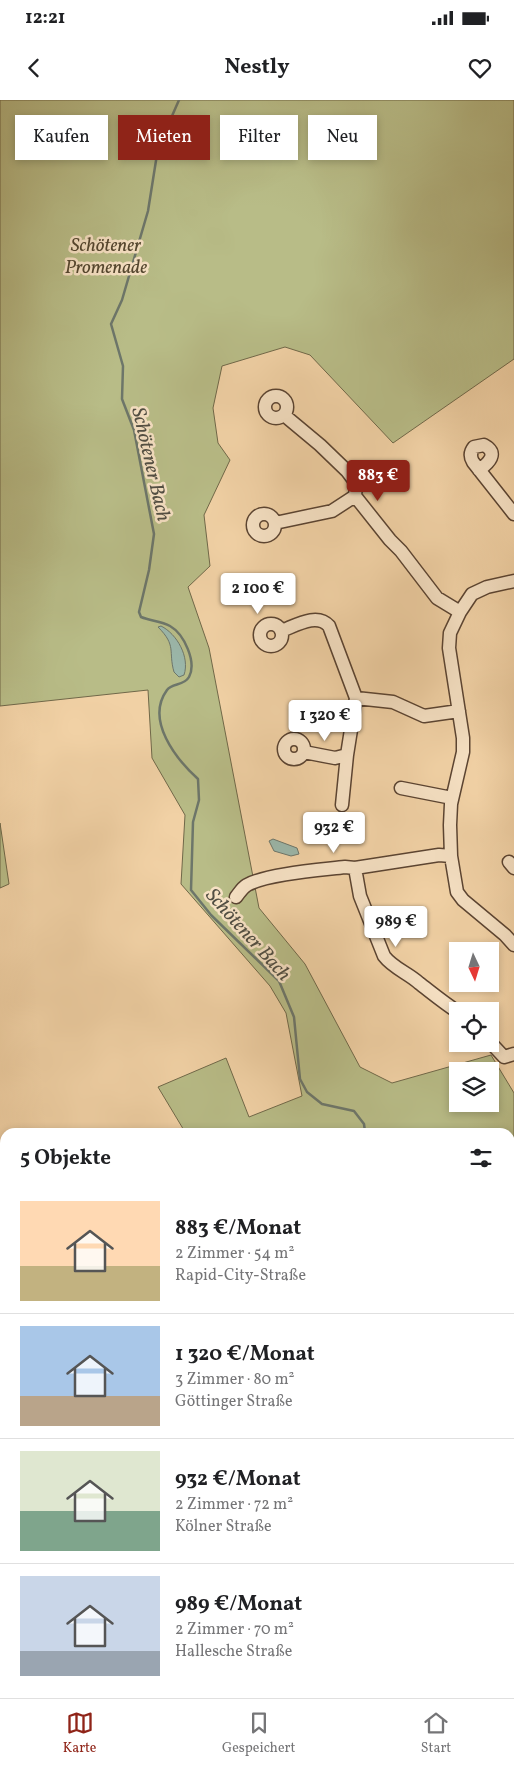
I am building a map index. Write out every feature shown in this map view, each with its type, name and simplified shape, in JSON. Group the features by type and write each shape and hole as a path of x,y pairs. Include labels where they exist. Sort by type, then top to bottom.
{"street":[{"path":"284,414 334,458 353,479 356,490 437,598 460,612"},
{"path":"479,470 514,514"},
{"path":"276,523 332,511 374,474"},
{"path":"514,580 472,594 460,612 450,633 449,648 463,738 463,752 452,798 450,825 451,856 457,892 463,900 505,935 514,946"},
{"path":"281,631 315,619 324,621 329,626 356,698 347,755 342,806"},
{"path":"356,698 393,702 424,716 459,711"},
{"path":"304,752 335,758 347,755"},
{"path":"401,788 452,798"},
{"path":"236,897 242,889 258,881 335,868 355,868 439,855 451,856"},
{"path":"355,868 360,896 384,956 390,963 449,1006"},
{"path":"499,1052 504,1057 514,1054"}],"green space":[{"name":"Schötener Promenade","path":"0,100 514,100 514,359 393,443 310,355 285,347 222,366 213,408 218,443 230,460 204,515 210,566 188,587 209,648 259,908 305,964 360,1067 392,1083 449,1067 449,1112 499,1112 499,1068 514,1093 514,1128 183,1128 158,1087 226,1058 249,1117 302,1096 286,1013 270,986 181,884 185,815 152,758 148,690 0,706"},
{"path":"0,823 9,884 0,888"},
{"name":"Schötener Promenade","path":"491,1055 495,1062 466,1062"}],"shaded area":[{"path":"161,626 172,634 181,647 185,661 184,675 179,677 174,672 170,644 158,627"},
{"path":"273,839 297,848 299,854 291,856 274,851 269,841"}],"waterway":[{"name":"Schötener Bach","path":"179,100 158,148 148,211 122,300 111,324 123,366 122,399 134,430 154,534 149,570 139,612 141,617 167,624 175,630 180,635 190,656 191,671 189,677 184,682 167,690 161,702 159,714 161,726 173,750 189,771 198,779 199,800 193,822 191,890 211,915 279,981 294,1017 300,1079 307,1092 322,1104 354,1111 364,1124 364,1128"}]}
